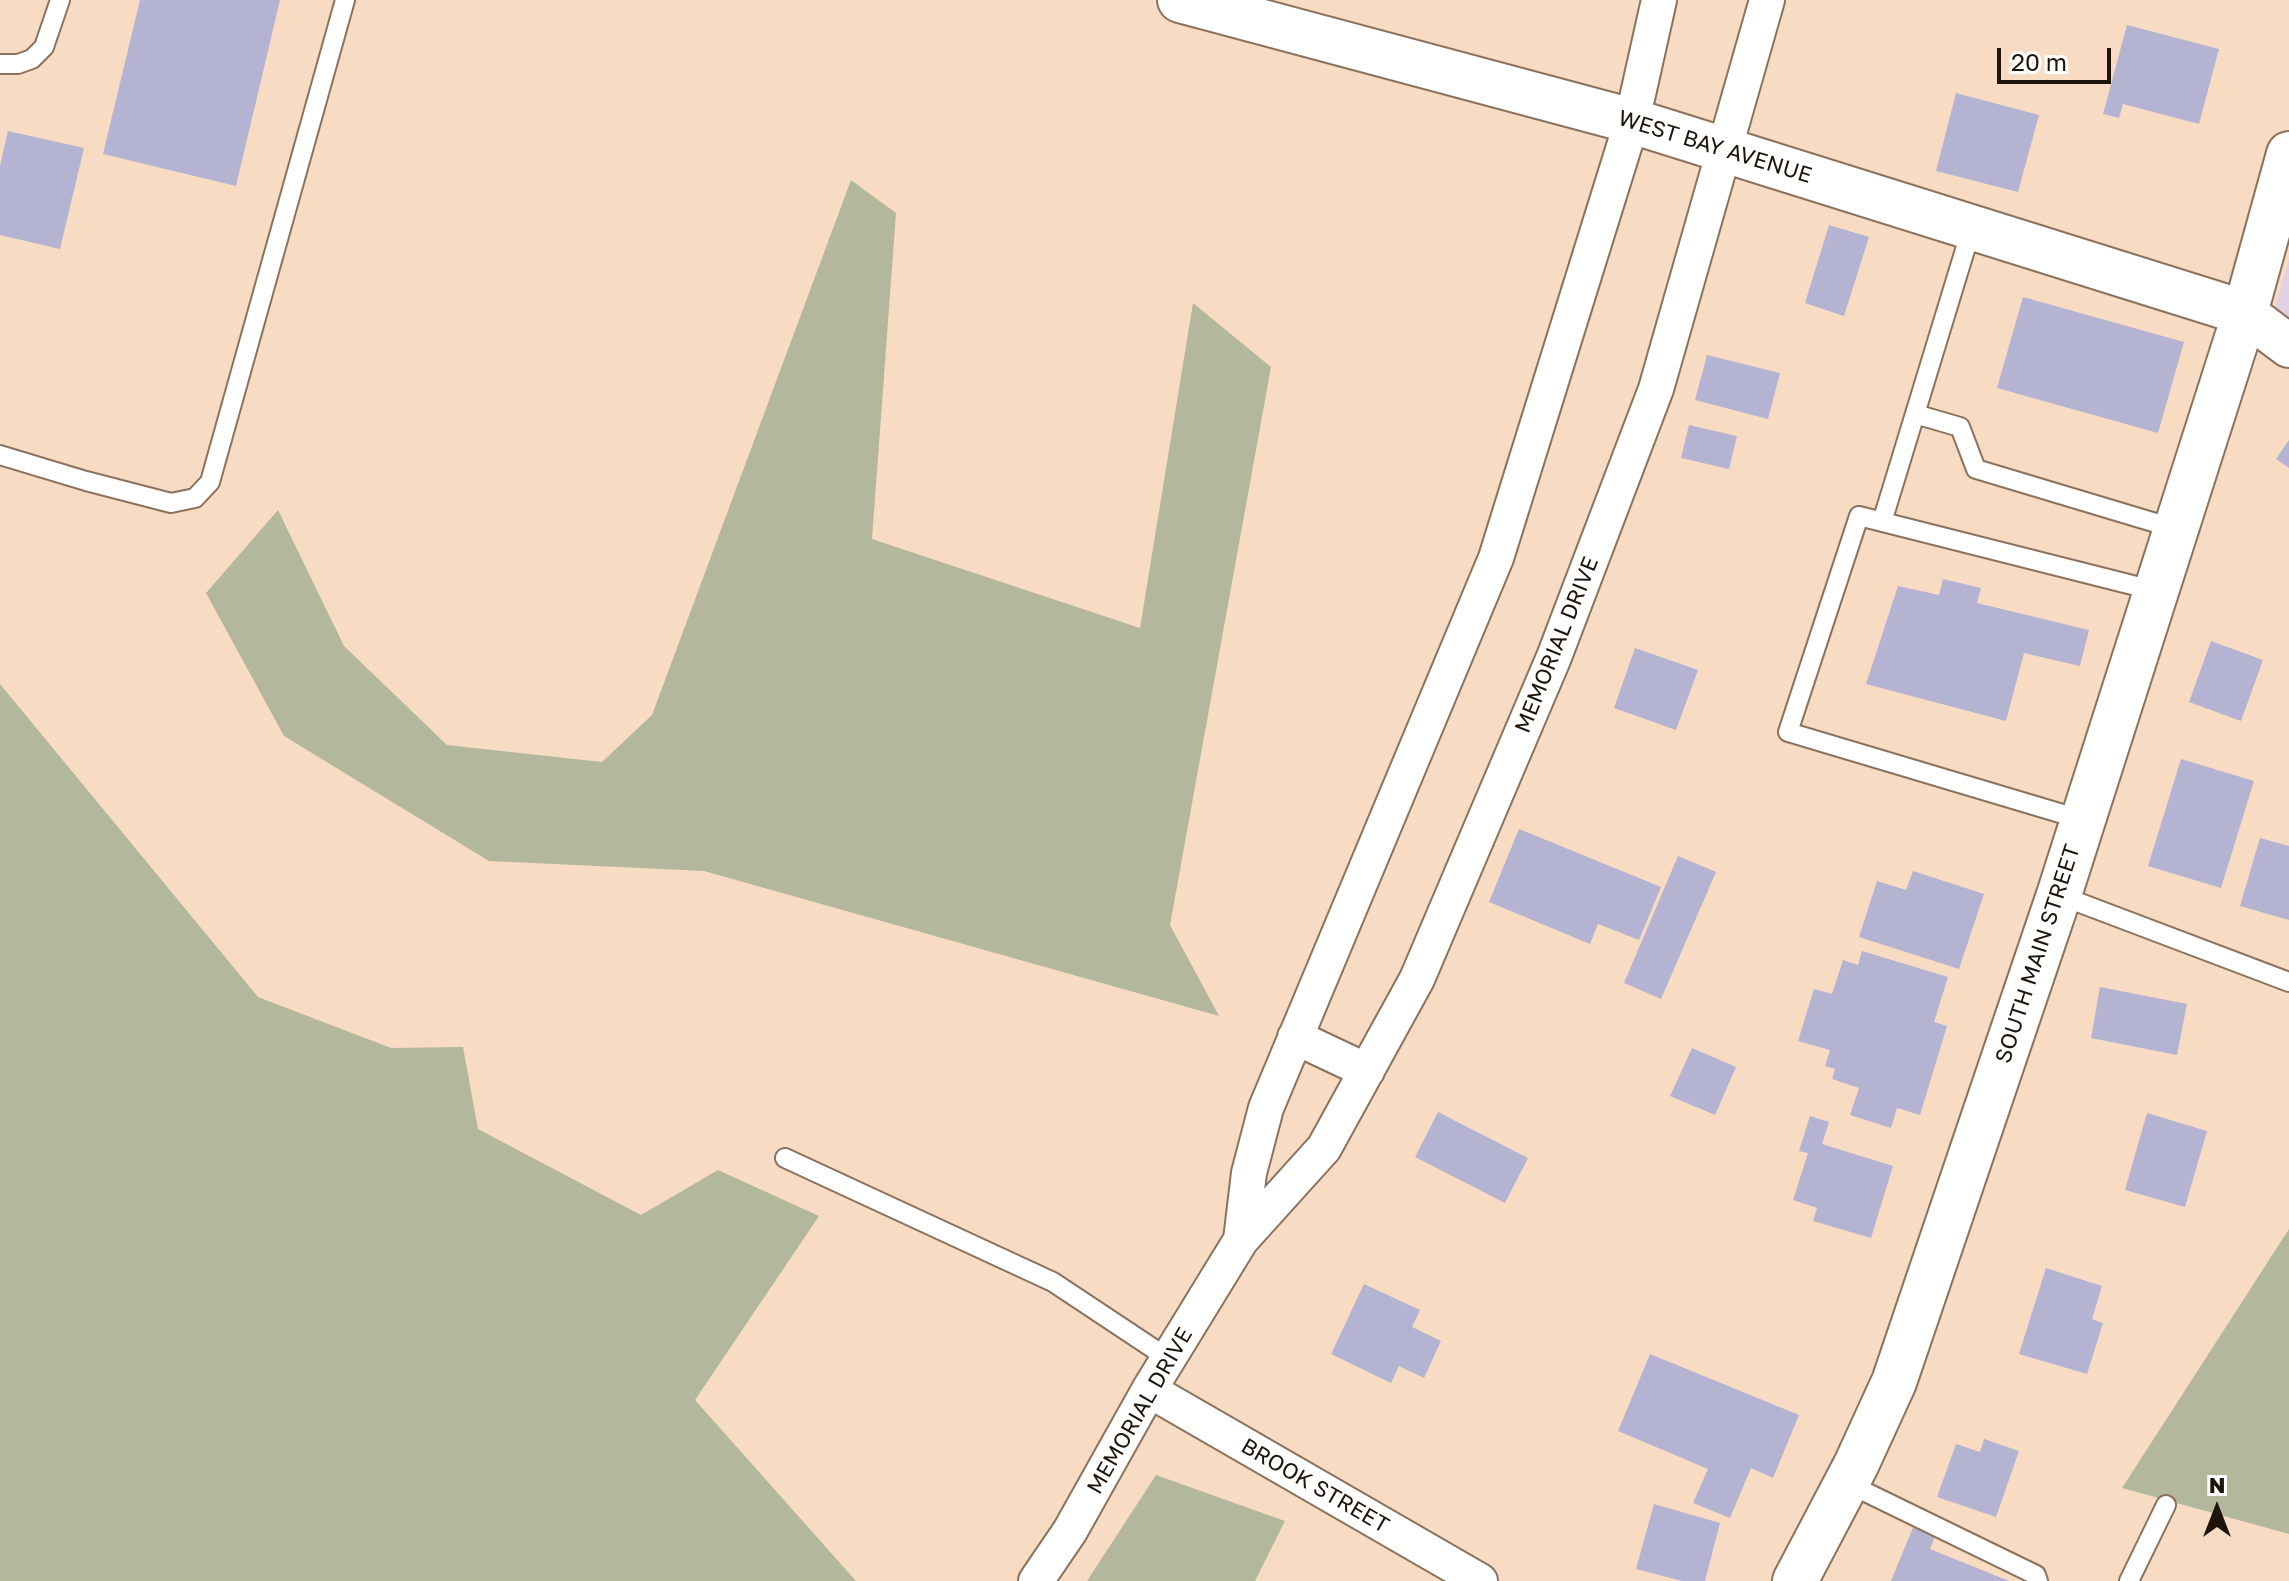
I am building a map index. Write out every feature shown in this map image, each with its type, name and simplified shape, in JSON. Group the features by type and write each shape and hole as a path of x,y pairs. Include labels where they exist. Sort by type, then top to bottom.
{"main road":[{"name":"WEST BAY AVENUE","path":"1180,0 1632,121 2245,313"},
{"name":"SOUTH MAIN STREET","path":"1795,1581 1847,1483 1894,1382 2059,895 2245,313 2289,154"}],"street":[{"name":"MEMORIAL DRIVE","path":"1241,1240 1252,1160 1266,1108 1496,558 1632,121 1659,0"},
{"name":"MEMORIAL DRIVE","path":"1036,1581 1070,1531 1149,1390 1241,1240 1324,1148 1417,979 1560,642 1656,389 1767,0"},
{"path":"2245,313 2289,346"},
{"path":"1295,1037 1367,1071"},
{"name":"BROOK STREET","path":"1149,1390 1480,1581"}],"lane":[{"path":"0,64 18,64 32,59 44,47 60,0"},
{"path":"0,455 171,503 195,498 210,482 345,0"},
{"path":"1882,522 1972,227"},
{"path":"1915,414 1960,427 1976,469 2176,529"},
{"path":"2083,820 1788,732 1859,516 2156,591"},
{"path":"2059,895 2289,982"},
{"path":"785,1158 1053,1282 1169,1359"},
{"path":"1847,1483 2036,1575 2038,1581"},
{"path":"2129,1581 2166,1505"}],"shaded area":[{"path":"2289,259 2289,325 2273,313"}],"green space":[{"path":"851,180 896,213 872,539 1140,628 1193,303 1271,367 1170,925 1219,1016 704,871 489,861 284,736 206,593 278,510 344,646 447,745 602,762 652,715"},
{"path":"0,684 258,997 391,1048 463,1047 478,1129 641,1215 718,1170 819,1216 695,1400 856,1581 0,1581"},
{"path":"2289,1229 2289,1534 2122,1488"},
{"path":"1156,1475 1285,1521 1255,1581 1087,1581"}],"building":[{"path":"140,0 280,0 236,186 103,154"},
{"path":"2127,25 2219,49 2199,124 2123,104 2119,118 2103,114"},
{"path":"1956,93 2039,115 2018,192 1936,171"},
{"path":"8,131 84,148 60,249 0,235 0,166"},
{"path":"1829,225 1869,237 1844,316 1805,303"},
{"path":"2023,297 2184,342 2158,433 1997,388"},
{"path":"1707,355 1780,373 1768,419 1695,400"},
{"path":"1689,425 1737,436 1729,469 1681,458"},
{"path":"2289,440 2289,468 2276,459"},
{"path":"1943,579 1981,588 1977,603 2089,630 2080,666 2024,653 2006,721 1866,684 1898,586 1939,595"},
{"path":"2211,641 2263,660 2241,721 2189,702"},
{"path":"1635,648 1698,670 1676,730 1614,708"},
{"path":"2181,759 2254,781 2221,888 2148,866"},
{"path":"1519,829 1661,887 1639,940 1598,924 1590,944 1489,902"},
{"path":"2260,838 2289,846 2289,920 2240,906"},
{"path":"1678,856 1716,872 1661,999 1624,983"},
{"path":"1913,871 1984,894 1959,969 1859,937 1877,881 1906,890"},
{"path":"1862,951 1948,977 1934,1022 1947,1026 1920,1115 1897,1108 1891,1128 1850,1115 1859,1088 1832,1079 1835,1069 1825,1066 1830,1050 1798,1041 1814,989 1832,994 1843,960 1858,965"},
{"path":"2100,987 2187,1004 2177,1055 2091,1038"},
{"path":"1692,1048 1736,1067 1715,1115 1670,1096"},
{"path":"1438,1112 1528,1158 1505,1203 1415,1157"},
{"path":"2147,1113 2207,1131 2185,1207 2125,1190"},
{"path":"1810,1116 1829,1122 1822,1144 1893,1166 1871,1238 1813,1221 1817,1208 1793,1200 1808,1153 1799,1151"},
{"path":"2046,1268 2102,1286 2092,1319 2103,1323 2087,1374 2019,1354"},
{"path":"1364,1284 1420,1310 1412,1327 1441,1341 1424,1378 1399,1366 1391,1383 1331,1354"},
{"path":"1650,1354 1799,1415 1773,1478 1751,1468 1730,1518 1693,1503 1708,1469 1618,1431"},
{"path":"1984,1439 2019,1451 1996,1517 1937,1497 1956,1444 1980,1452"},
{"path":"1654,1504 1720,1523 1705,1581 1682,1581 1636,1569"},
{"path":"1914,1525 1936,1534 1930,1549 2009,1581 1891,1581"}]}
